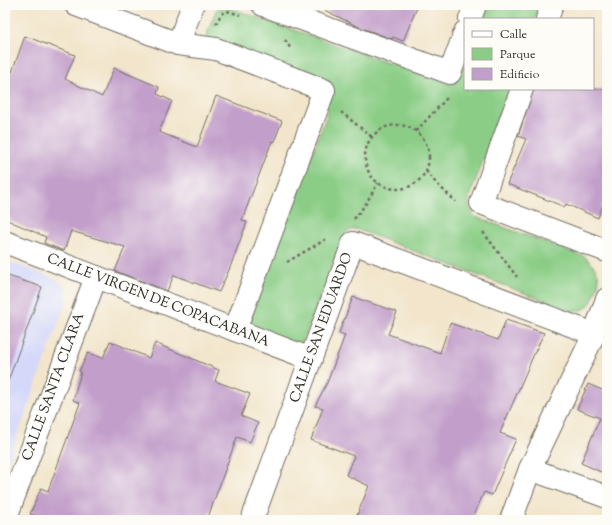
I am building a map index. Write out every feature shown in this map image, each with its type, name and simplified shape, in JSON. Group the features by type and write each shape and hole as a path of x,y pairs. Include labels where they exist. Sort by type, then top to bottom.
{"street":[{"path":"76,5 178,44 216,49 323,92 235,330"},
{"path":"178,44 193,5"},
{"path":"263,5 450,73 464,35"},
{"path":"470,18 475,5"},
{"path":"547,18 552,5"},
{"path":"522,90 481,203 607,251"},
{"name":"CALLE VIRGEN DE COPACABANA","path":"5,242 311,360"},
{"name":"CALLE SAN EDUARDO","path":"252,520 353,243 594,334"},
{"name":"CALLE SANTA CLARA","path":"5,520 96,277"},
{"path":"511,520 530,469 594,334 607,299"},
{"path":"530,469 607,497"}],"path":[{"path":"216,49 211,39 212,33 221,14 227,11 243,16"},
{"path":"323,92 342,113 372,137"},
{"path":"416,132 450,95"},
{"path":"393,125 405,126 416,132 424,139 428,149 426,171 419,180 410,187 399,190 388,188 378,183 366,166 365,156 367,146 372,137 382,129 393,125"},
{"path":"426,171 458,204"},
{"path":"351,222 365,205 378,183"},
{"path":"480,228 521,282"},
{"path":"282,264 329,237"}],"shaded area":[{"path":"5,260 56,279 67,291 67,299 5,470"}],"green space":[{"path":"487,5 540,5 535,18 482,18"},
{"path":"223,7 230,8 449,84 456,82 464,65 464,90 509,90 469,198 470,209 476,217 585,257 595,268 599,279 590,304 584,309 575,311 569,310 356,229 348,231 345,234 303,341 300,345 248,329 250,319 327,115 327,108 325,101 207,39 208,31 216,10"}],"building":[{"path":"314,5 418,5 403,41 393,37 392,39 359,27"},
{"path":"25,36 75,55 65,79 102,97 114,68 159,87 157,94 172,101 159,132 197,147 216,96 282,121 274,142 272,141 242,220 247,222 219,292 174,275 167,291 115,271 125,247 71,231 64,251 44,243 46,237 5,219 5,69 12,72"},
{"path":"607,89 607,193 598,218 566,204 565,207 507,184 526,139 518,136 534,90"},
{"path":"5,275 42,287 8,381 5,380"},
{"path":"353,297 397,312 388,334 440,353 450,323 498,340 506,320 544,333 500,433 516,439 492,495 484,492 472,520 355,520 369,486 346,475 354,456 311,440 323,408 315,406 327,383 345,335 339,333"},
{"path":"110,341 149,358 155,343 219,370 215,381 250,394 241,416 258,423 250,442 237,437 207,520 45,520 30,514 41,488 48,491 80,403 73,400 81,372 79,371 88,353 103,358"},
{"path":"588,384 607,392 607,458 601,472 581,463 600,418 577,409"}]}
